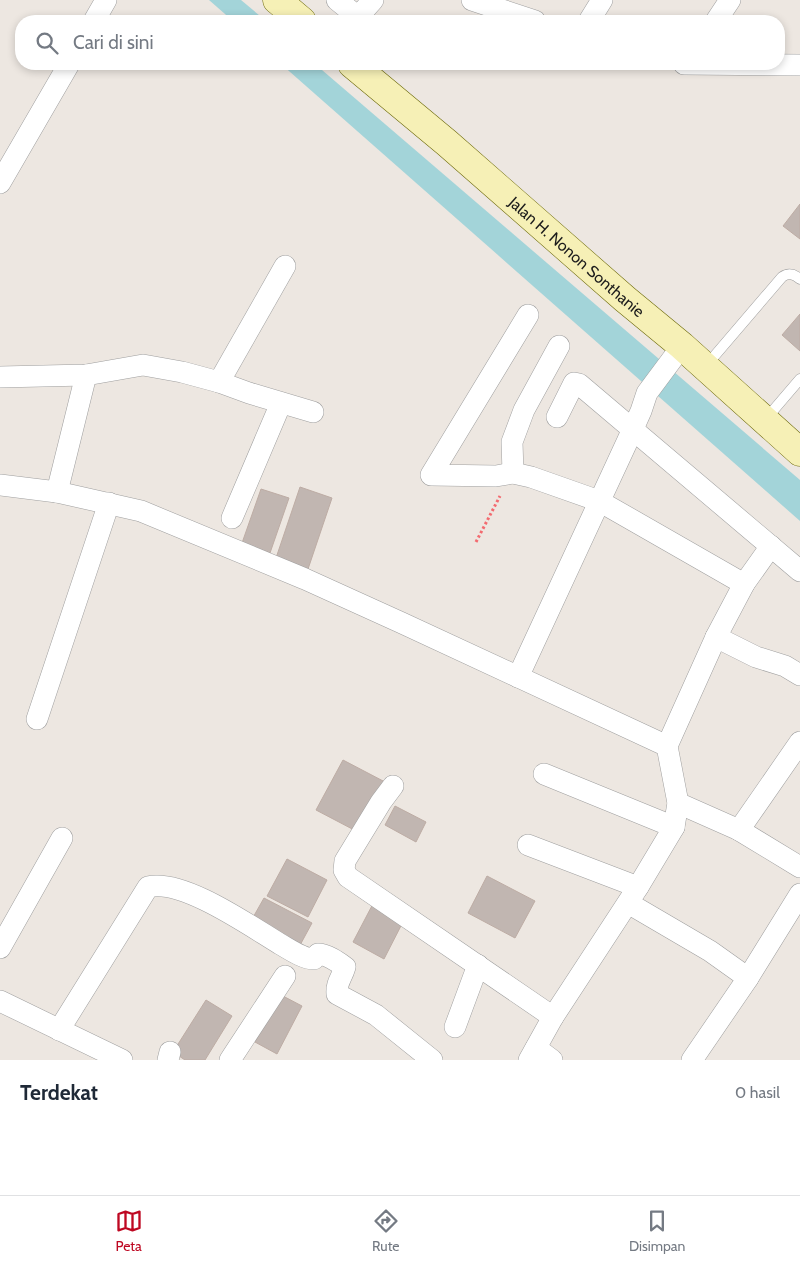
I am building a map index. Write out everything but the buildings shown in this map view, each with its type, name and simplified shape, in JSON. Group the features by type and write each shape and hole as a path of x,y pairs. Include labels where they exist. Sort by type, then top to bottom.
{"street":[{"path":"97,15 106,0"},
{"path":"277,0 295,15"},
{"path":"337,0 352,15"},
{"path":"360,15 373,0"},
{"path":"472,0 517,15"},
{"path":"592,15 602,0"},
{"path":"720,15 730,0"},
{"path":"785,65 800,65"},
{"path":"0,183 66,70"},
{"name":"Jalan H. Nonon Sonthanie","path":"359,70 448,143 625,299 676,354 704,368 800,452"},
{"path":"219,382 285,266"},
{"path":"528,315 431,475 496,476 513,473 599,501 744,584"},
{"path":"513,473 512,442 524,410 559,346"},
{"path":"518,677 641,411 646,393 676,354"},
{"path":"0,377 86,375 143,365 182,372 219,382 313,412"},
{"path":"57,492 86,375"},
{"path":"557,417 576,382 800,570"},
{"path":"232,518 281,403"},
{"path":"0,485 57,492 141,511 305,579 667,746"},
{"path":"38,719 109,503"},
{"path":"539,1056 553,1017 633,895 674,827 678,803 667,746 716,637 744,584 771,546"},
{"path":"716,637 756,657 785,666 800,675"},
{"path":"739,830 800,742"},
{"path":"544,774 674,827"},
{"path":"393,786 345,861 345,874 553,1017"},
{"path":"678,803 739,830 800,866"},
{"path":"0,948 62,838"},
{"path":"528,845 633,895 748,978"},
{"path":"59,1030 148,887 157,885 173,887 207,901 309,959 321,953 339,963 345,967 336,985 337,994 376,1015 432,1060"},
{"path":"692,1060 748,978 800,894"},
{"path":"455,1027 478,965"},
{"path":"230,1060 285,976"},
{"path":"0,1001 122,1060"}],"lane":[{"path":"704,368 782,277 787,274 794,274 800,279"},
{"path":"764,421 800,379"}],"path":[{"path":"476,542 513,473"}],"water":[{"path":"209,0 241,0 259,15 226,15"},
{"path":"288,70 322,70 800,480 800,521"}]}
